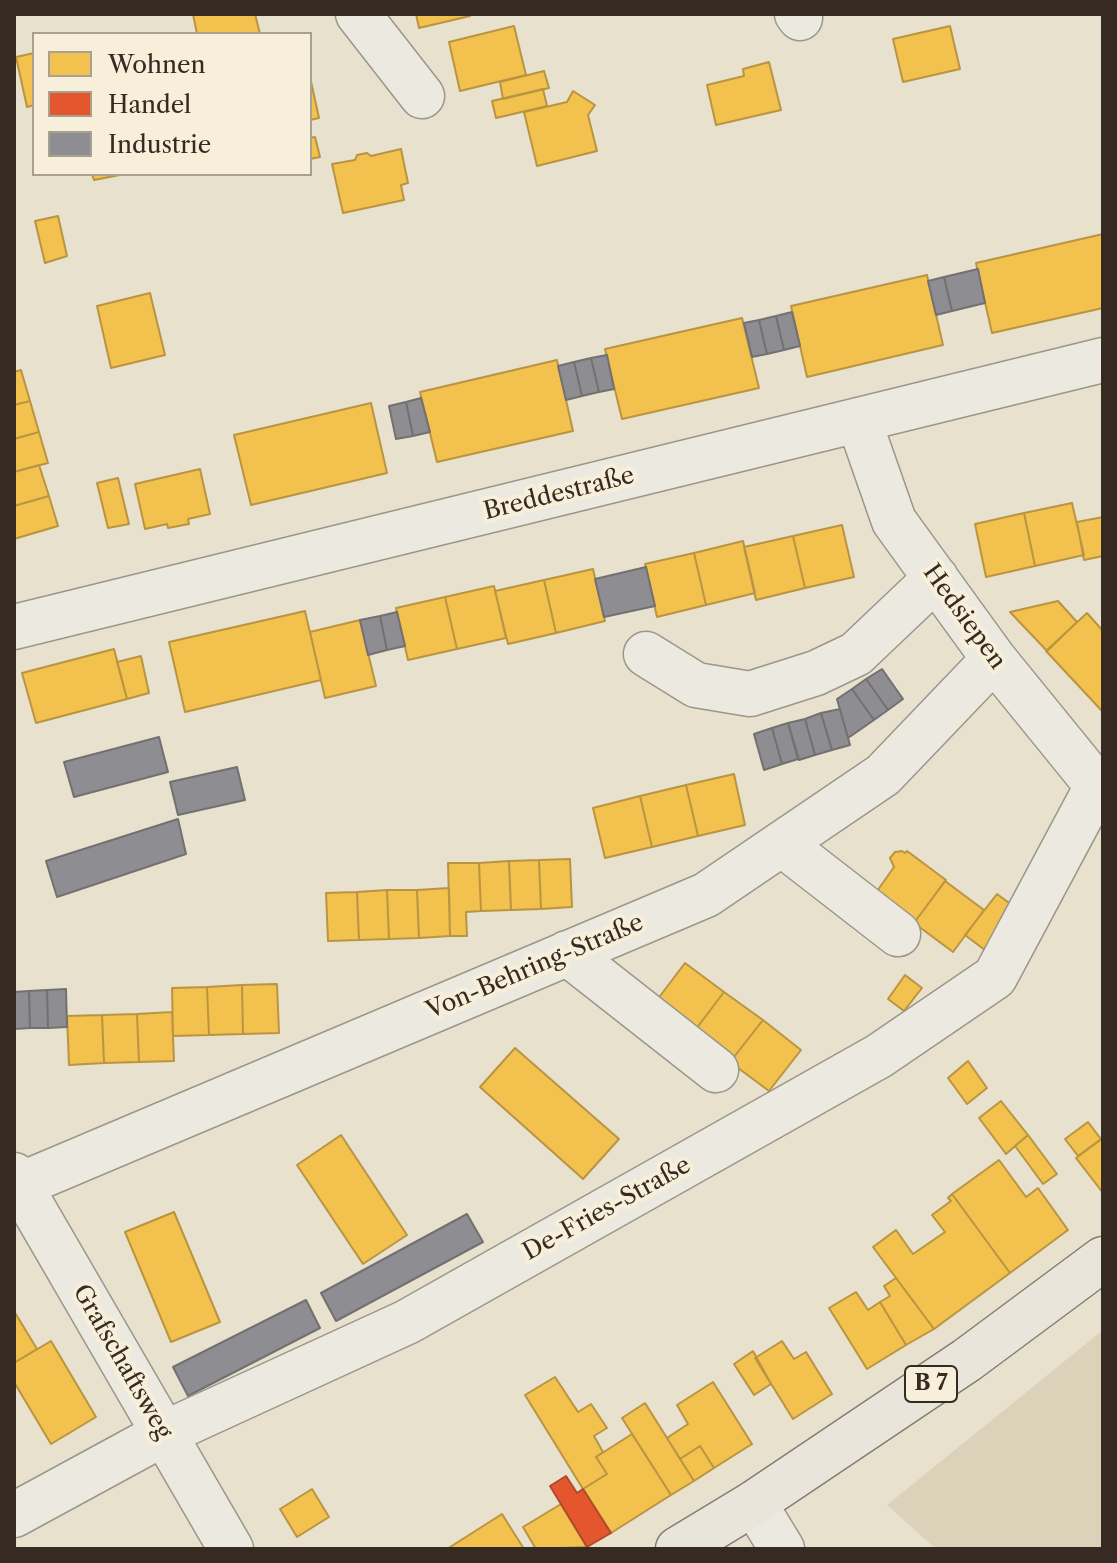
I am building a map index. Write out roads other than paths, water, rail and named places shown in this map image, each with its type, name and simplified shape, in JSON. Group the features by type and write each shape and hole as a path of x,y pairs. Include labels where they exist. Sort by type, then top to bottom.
{"main road":[{"name":"B 7","path":"678,1549 754,1503 967,1360 1103,1259"}],"street":[{"path":"358,14 422,96"},
{"name":"Breddestraße","path":"14,627 1103,360"},
{"name":"Hedsiepen","path":"859,421 894,521 994,659 1100,790"},
{"path":"646,654 696,685 750,694 816,673 856,654 936,578"},
{"name":"Von-Behring-Straße","path":"17,1180 706,895 883,775 994,659"},
{"name":"De-Fries-Straße","path":"14,1515 163,1434 407,1322 879,1056 995,977 1100,790"},
{"path":"782,844 898,934"},
{"path":"567,953 716,1070"},
{"name":"Grafschaftsweg","path":"17,1180 231,1549"},
{"path":"754,1503 782,1549"}]}
